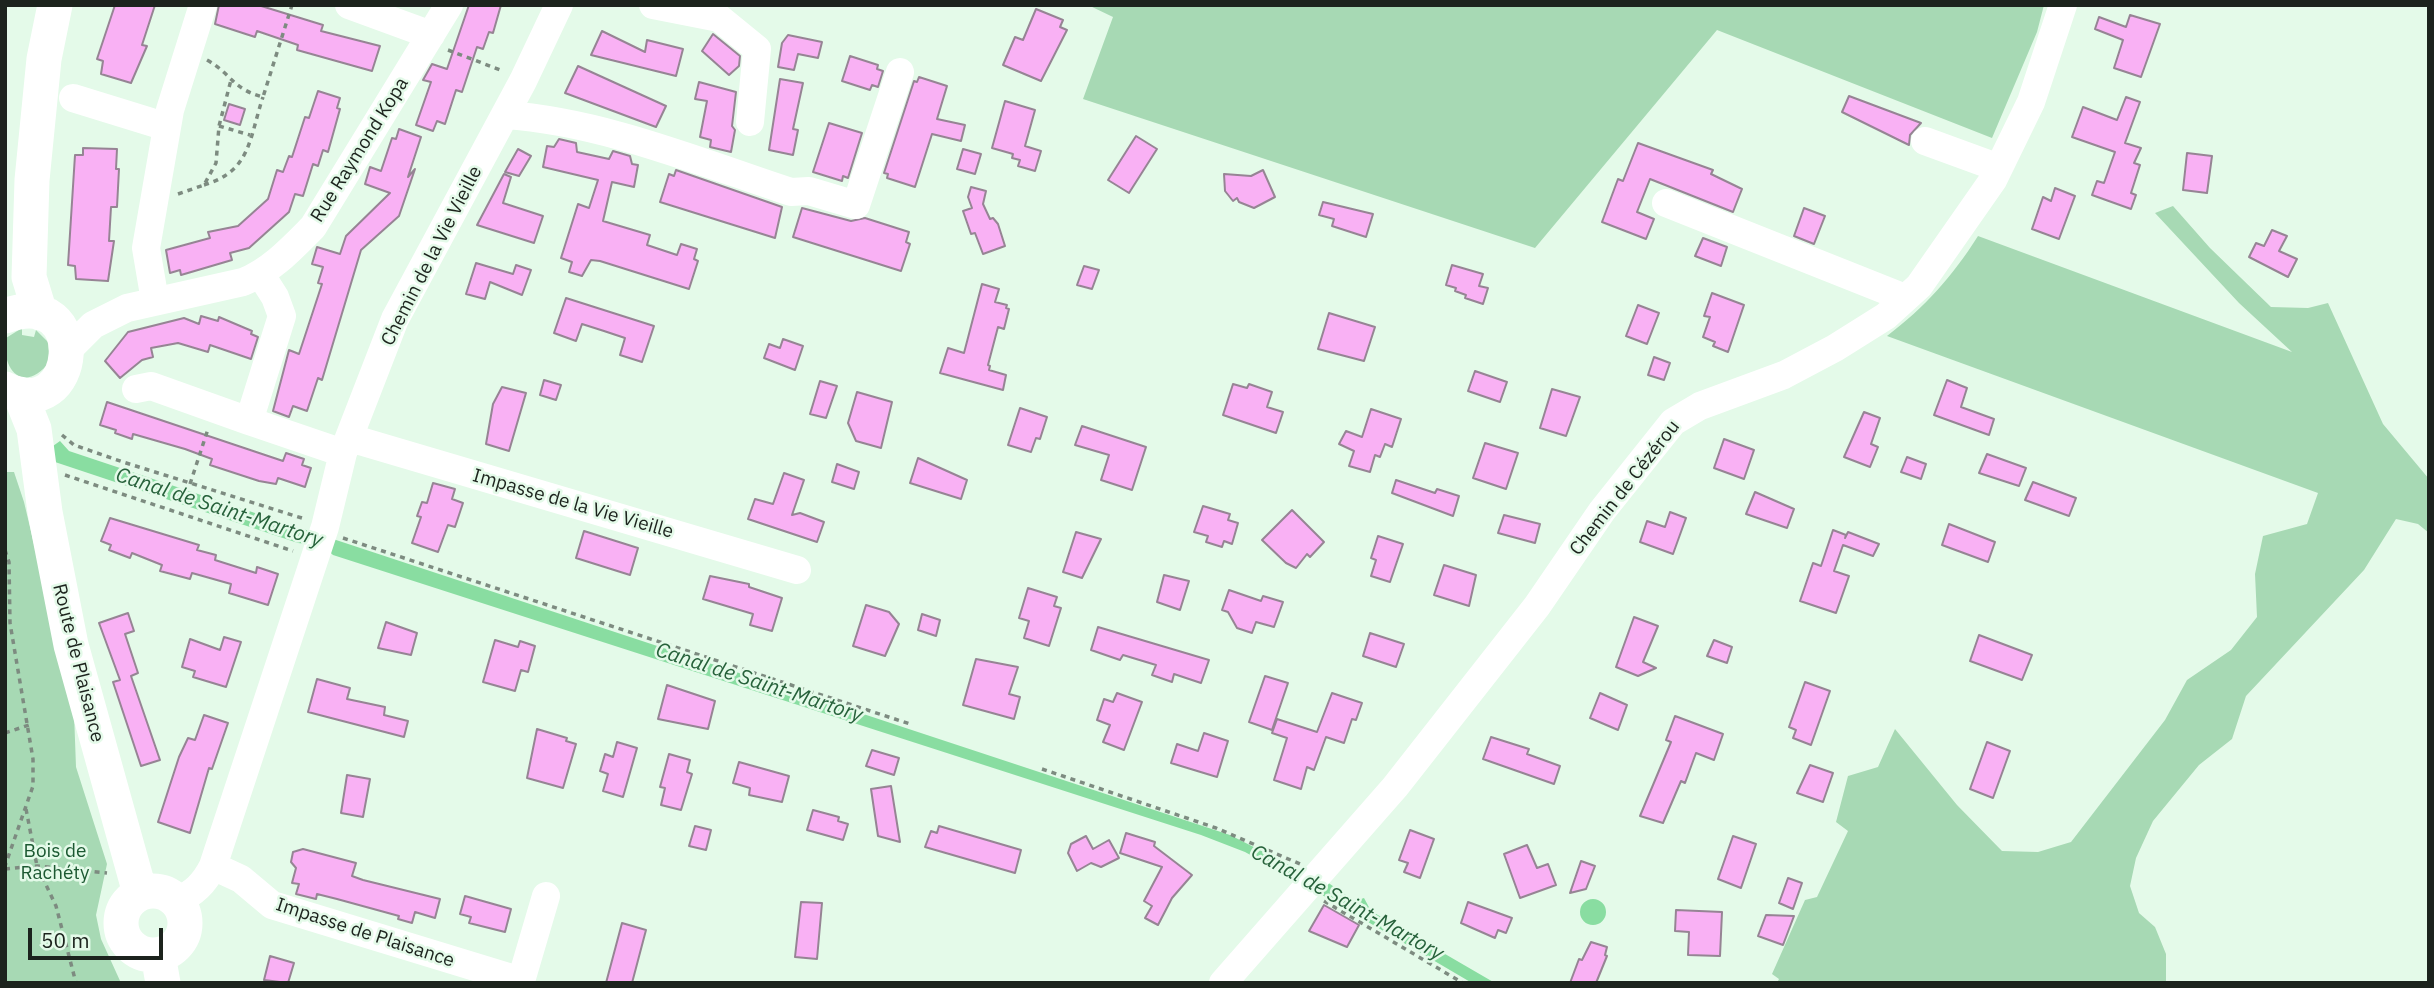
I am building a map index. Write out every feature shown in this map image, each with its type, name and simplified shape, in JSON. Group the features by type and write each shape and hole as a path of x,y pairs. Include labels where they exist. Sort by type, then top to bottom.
{"main road":[{"path":"22,392 57,381 65,369 37,323 29,277 39,102 55,5"},
{"name":"Route de Plaisance","path":"22,392 43,451 71,645 129,883"},
{"path":"129,883 160,891 177,901 185,919 181,938 160,969 124,937 121,927 129,883"}],"street":[{"path":"155,302 146,248 167,127 203,5"},
{"path":"349,5 431,35"},
{"name":"Rue Raymond Kopa","path":"37,323 93,325 127,308 243,282 261,275 313,227 449,5"},
{"name":"Chemin de la Vie Vieille","path":"177,901 205,882 213,866 320,542 347,446 396,318 523,81 559,5"},
{"path":"653,5 719,18 757,49 750,122"},
{"name":"Chemin de Cézérou","path":"1223,983 1395,787 1536,606 1602,512 1673,422 1700,406 1784,374 1835,348 1886,316 1919,286 1999,168 2031,102 2063,5"},
{"path":"505,115 543,117 660,149 790,192 809,191 856,205 900,72"},
{"path":"73,97 167,127"},
{"path":"1925,141 1999,168"},
{"path":"1666,203 1905,298"},
{"path":"249,421 282,316 261,275"},
{"name":"Impasse de la Vie Vieille","path":"136,389 151,386 249,421 797,570"},
{"name":"Impasse de Plaisance","path":"213,866 242,879 272,905 521,981 545,895"}],"path":[{"path":"156,190 178,194 222,180 240,166 292,5"},
{"path":"431,35 437,45 523,81"},
{"path":"188,50 219,67 242,92 263,97"},
{"path":"204,185 216,163 219,126 231,80"},
{"path":"219,126 250,135"},
{"path":"190,484 215,409"},
{"path":"320,542 190,484 74,445 46,427 43,451 320,542 337,536 910,724"},
{"path":"5,550 9,562 10,623 29,725 33,786 5,867 72,867 129,883"},
{"path":"5,733 29,725"},
{"path":"1042,769 1216,828 1284,855 1311,882 1463,983"},
{"path":"25,806 37,866 56,906 76,983"}],"green space":[{"path":"1088,5 2044,5 2037,32 1992,138 1717,30 1535,248 1083,99 1113,17"},
{"path":"2173,206 2210,248 2271,307 2308,308 2328,303 2383,424 2429,479 2429,533 2418,524 2396,519 2364,570 2246,696 2232,739 2199,765 2153,821 2136,858 2130,886 2139,913 2155,927 2166,954 2166,983 1777,983 1779,979 1772,974 1805,900 1817,897 1848,831 1836,822 1848,776 1878,767 1895,729 1957,805 2002,851 2038,852 2071,842 2165,720 2187,680 2231,650 2257,617 2255,574 2263,536 2307,524 2318,493 1887,336 1937,290 1978,236 2292,352 2239,303 2155,213"},
{"path":"22,328 22,335 34,337 36,330 48,342 50,361 41,371 24,377 11,369 5,350 6,338"},
{"name":"Bois de Rachéty","path":"5,472 14,472 24,502 74,713 76,767 107,864 96,915 101,939 121,983 5,983"}],"water":[{"name":"Canal de Saint-Martory","path":"60,441 69,451 312,532 307,544 298,543 49,460 53,446"},
{"name":"Canal de Saint-Martory","path":"330,538 1230,835 1303,872 1298,878 1292,878 1245,852 1201,835 333,555 324,547"},
{"name":"Canal de Saint-Martory","path":"1327,882 1355,901 1364,898 1371,911 1495,983 1472,983 1317,892"},
{"path":"1593,899 1602,903 1606,912 1602,921 1593,925 1584,921 1580,912 1584,903"}],"building":[{"path":"115,5 155,5 142,45 147,46 131,83 101,74 103,61 97,59"},
{"path":"219,5 258,5 323,25 321,31 380,46 372,71 297,50 298,45 257,31 255,37 215,24"},
{"path":"469,5 501,5 493,33 489,32 483,49 477,47 462,92 456,90 445,124 437,121 433,131 416,125 431,82 423,80 432,64 447,69"},
{"path":"1036,9 1063,20 1060,27 1067,30 1041,81 1003,65 1015,37 1023,40"},
{"path":"2130,15 2160,24 2141,77 2114,68 2123,40 2095,29 2099,17 2126,27"},
{"path":"602,31 645,52 647,40 683,49 676,76 591,55"},
{"path":"713,34 740,56 739,66 729,75 702,51"},
{"path":"788,35 822,42 818,58 798,54 794,70 778,67 782,43"},
{"path":"850,56 878,65 877,69 883,71 878,87 872,85 870,90 842,81"},
{"path":"578,66 666,106 656,127 565,93"},
{"path":"919,77 947,86 937,119 965,125 961,141 932,134 915,187 887,178 888,174 884,173 914,81 917,82"},
{"path":"780,79 803,83 793,129 798,130 793,155 769,150"},
{"path":"699,82 736,92 732,126 735,130 731,152 710,147 711,140 700,137 707,101 695,99"},
{"path":"318,91 340,98 337,108 340,109 328,152 323,150 318,166 313,164 303,196 295,194 289,212 249,248 230,253 232,260 181,275 180,270 170,273 166,250 210,238 208,232 238,226 268,199 277,170 283,172 289,156 292,157 305,117 309,118"},
{"path":"1849,96 1921,123 1910,135 1909,145 1842,112"},
{"path":"2126,97 2140,102 2125,143 2141,148 2134,163 2140,165 2131,193 2136,195 2131,209 2092,195 2097,181 2104,183 2115,152 2072,137 2083,107 2117,120"},
{"path":"1005,101 1035,110 1025,146 1041,151 1035,171 1018,166 1020,160 1012,158 1013,154 992,148"},
{"path":"229,104 245,109 240,125 224,120"},
{"path":"829,123 862,133 848,178 843,176 842,181 813,172"},
{"path":"399,129 421,137 408,177 415,169 399,216 361,250 322,380 318,378 307,411 293,406 289,417 273,411 289,350 299,354 322,284 318,283 323,267 312,264 317,247 340,254 346,236 390,193 365,184 370,167 381,171 392,138 396,139"},
{"path":"1136,136 1157,149 1129,193 1108,180"},
{"path":"559,139 576,143 577,152 609,159 613,151 630,156 632,164 638,165 634,187 612,182 603,221 650,235 647,245 677,255 681,244 697,249 694,259 698,261 689,289 600,261 591,260 582,276 569,272 572,262 561,258 578,204 589,208 598,180 543,167 547,146 554,147"},
{"path":"1638,143 1713,170 1711,174 1742,189 1733,212 1650,179 1637,212 1654,219 1646,239 1602,222 1618,179 1623,181"},
{"path":"83,148 117,149 117,207 111,207 109,241 114,241 108,281 76,279 75,266 68,265 75,155 83,155"},
{"path":"518,149 531,156 519,176 505,172"},
{"path":"963,149 981,154 975,174 957,169"},
{"path":"2187,153 2212,156 2207,193 2183,190"},
{"path":"676,170 782,207 775,238 660,202 669,174 674,176"},
{"path":"1263,170 1275,197 1254,208 1239,202 1237,198 1233,201 1225,191 1224,174 1251,176"},
{"path":"504,174 511,177 503,203 543,216 534,243 477,225"},
{"path":"971,187 986,191 983,204 990,219 993,218 998,224 1005,246 983,254 975,233 971,234 963,211 972,208 968,197"},
{"path":"2055,188 2075,196 2059,239 2032,229 2043,197 2051,201"},
{"path":"1323,202 1373,214 1366,237 1332,226 1334,219 1319,215"},
{"path":"802,208 851,221 865,218 909,232 906,242 910,244 901,271 793,237"},
{"path":"1804,208 1825,216 1814,244 1794,236"},
{"path":"2272,230 2287,236 2279,251 2297,259 2288,277 2249,257 2256,243 2264,246"},
{"path":"1703,238 1727,247 1721,266 1695,256"},
{"path":"476,263 513,274 516,265 531,270 522,295 490,282 485,299 466,294"},
{"path":"1452,265 1483,274 1479,286 1488,288 1483,304 1465,298 1466,295 1455,291 1456,288 1446,285"},
{"path":"1084,266 1099,270 1092,289 1077,285"},
{"path":"982,284 999,289 995,302 1007,305 1006,308 1009,309 1004,329 998,327 988,365 989,370 1006,375 1003,390 940,373 948,348 964,353"},
{"path":"1712,293 1744,305 1728,352 1713,346 1715,342 1703,337 1710,317 1704,316"},
{"path":"566,298 654,326 642,362 620,355 625,338 604,331 582,324 576,341 554,333"},
{"path":"1638,305 1659,313 1647,344 1626,336"},
{"path":"1329,313 1375,327 1364,361 1318,349"},
{"path":"201,316 218,321 219,317 252,331 251,334 258,337 251,359 210,345 208,352 178,343 151,348 153,357 142,360 120,378 105,361 128,332 184,318 199,324"},
{"path":"783,339 803,346 795,370 764,358 769,344 780,348"},
{"path":"1654,357 1670,363 1664,380 1648,375"},
{"path":"1475,371 1507,382 1500,402 1468,391"},
{"path":"544,380 561,385 556,400 540,395"},
{"path":"1947,380 1967,388 1961,407 1994,419 1989,435 1934,415"},
{"path":"820,381 837,386 826,418 810,414"},
{"path":"1233,384 1247,388 1249,384 1272,392 1267,407 1283,412 1276,433 1223,415"},
{"path":"502,387 526,393 509,451 486,444 493,404"},
{"path":"1552,389 1580,397 1566,436 1540,428"},
{"path":"857,392 892,402 881,448 856,441 848,423"},
{"path":"107,402 283,461 286,453 304,459 302,465 311,468 305,487 278,478 276,484 259,481 210,465 212,459 185,449 133,434 132,439 115,433 116,430 100,425"},
{"path":"1020,408 1047,417 1040,439 1036,438 1031,452 1008,445"},
{"path":"1371,409 1401,419 1392,447 1385,444 1380,457 1375,455 1370,472 1349,466 1354,451 1339,444 1346,431 1362,437"},
{"path":"1864,412 1880,418 1871,444 1878,447 1870,467 1844,457"},
{"path":"1082,426 1146,447 1132,490 1101,480 1109,455 1075,445"},
{"path":"1724,439 1754,450 1744,479 1714,468"},
{"path":"1485,443 1518,453 1506,489 1473,478"},
{"path":"1987,454 2026,468 2019,486 1979,473"},
{"path":"1907,457 1926,464 1921,479 1901,472"},
{"path":"918,458 967,480 961,499 910,483"},
{"path":"837,464 859,472 854,489 832,482"},
{"path":"784,473 804,480 792,515 800,513 824,522 817,542 748,519 755,499 773,504"},
{"path":"1396,480 1435,493 1437,489 1459,496 1453,516 1392,493"},
{"path":"2033,482 2076,498 2069,516 2025,500"},
{"path":"433,483 455,489 452,499 463,503 455,527 448,525 438,552 412,543 421,517 417,516 422,502 427,503"},
{"path":"1755,492 1794,509 1787,528 1746,514"},
{"path":"1203,506 1230,514 1228,520 1238,523 1232,544 1224,541 1222,547 1206,542 1208,536 1194,532"},
{"path":"1292,510 1324,542 1310,557 1307,554 1296,568 1286,563 1262,540"},
{"path":"1670,512 1686,518 1673,554 1640,542 1647,521 1665,527"},
{"path":"1504,515 1540,524 1535,543 1498,533"},
{"path":"110,518 199,545 197,550 216,555 215,560 256,573 257,567 278,574 268,605 229,593 231,584 192,573 190,579 160,571 162,565 132,553 130,558 109,550 111,545 101,541"},
{"path":"1949,524 1995,542 1988,562 1942,545"},
{"path":"1833,530 1846,535 1845,538 1848,532 1879,544 1873,556 1843,545 1834,571 1849,576 1836,613 1800,601 1813,563 1821,566"},
{"path":"584,531 638,548 630,575 576,558"},
{"path":"1076,532 1101,539 1082,578 1063,572"},
{"path":"1378,536 1403,544 1390,582 1371,576 1376,560 1371,558"},
{"path":"1444,565 1476,575 1469,606 1434,595"},
{"path":"1164,575 1189,581 1180,610 1157,602"},
{"path":"710,576 749,584 749,587 782,598 772,631 750,625 753,614 703,599"},
{"path":"1028,588 1057,597 1054,606 1061,608 1049,646 1024,638 1029,621 1019,618"},
{"path":"1229,590 1261,601 1263,596 1283,602 1274,627 1256,622 1252,633 1237,628 1228,612 1222,610"},
{"path":"866,605 889,612 899,624 885,656 853,646"},
{"path":"128,613 134,631 125,634 138,673 131,676 160,760 141,766 113,682 120,680 99,623"},
{"path":"922,614 940,620 936,636 918,630"},
{"path":"1634,617 1658,626 1643,662 1656,668 1638,676 1616,667"},
{"path":"386,622 417,633 411,655 378,648"},
{"path":"1098,627 1209,660 1201,683 1174,674 1172,682 1152,675 1156,665 1123,655 1120,660 1091,650"},
{"path":"1370,633 1404,644 1396,667 1363,656"},
{"path":"1979,635 2032,655 2022,680 1970,661"},
{"path":"224,637 241,642 226,687 193,677 195,671 182,667 190,639 220,650"},
{"path":"495,640 518,647 520,641 535,646 528,672 521,670 515,691 483,682"},
{"path":"1714,640 1732,647 1727,663 1707,656"},
{"path":"976,659 1018,667 1009,694 1020,697 1014,719 963,705"},
{"path":"1265,676 1288,683 1272,730 1249,722"},
{"path":"317,679 350,688 347,699 385,707 384,715 408,721 404,737 308,712"},
{"path":"1805,682 1830,691 1811,745 1793,738 1796,730 1789,727"},
{"path":"667,685 715,701 708,729 658,719"},
{"path":"1117,693 1142,702 1124,750 1103,742 1110,725 1097,720 1104,699 1113,702"},
{"path":"1332,693 1362,703 1356,720 1352,719 1344,743 1326,737 1314,770 1307,767 1301,789 1274,780 1287,738 1272,733 1277,719 1317,732"},
{"path":"1600,693 1627,705 1618,730 1590,718"},
{"path":"204,715 228,723 212,769 209,768 190,833 158,822 179,757 188,738 195,740"},
{"path":"1675,716 1723,734 1714,760 1696,753 1685,783 1681,781 1663,823 1640,816 1671,742 1666,740"},
{"path":"537,729 567,738 566,741 576,744 563,788 527,778"},
{"path":"1204,733 1228,741 1217,777 1171,763 1177,744 1198,751"},
{"path":"1491,737 1529,749 1527,754 1560,766 1554,784 1483,759"},
{"path":"617,742 637,748 623,797 603,791 608,774 600,771 605,754 613,757"},
{"path":"1987,742 2010,751 1993,798 1970,789"},
{"path":"872,750 899,758 894,775 866,766"},
{"path":"669,754 690,760 687,772 692,774 681,810 661,805 665,788 660,787"},
{"path":"739,762 789,776 782,802 749,795 750,788 733,783"},
{"path":"1810,765 1833,773 1823,802 1797,793"},
{"path":"347,775 370,779 363,817 341,813"},
{"path":"891,786 900,842 878,836 871,789"},
{"path":"813,810 839,817 838,821 848,824 843,840 807,830"},
{"path":"695,826 711,830 706,850 689,846"},
{"path":"939,826 1021,850 1015,873 925,847 931,831 937,833"},
{"path":"1410,830 1434,839 1420,878 1404,872 1408,863 1399,860"},
{"path":"1126,833 1155,842 1154,846 1192,875 1172,898 1158,925 1145,918 1152,906 1144,901 1162,867 1120,853"},
{"path":"1086,836 1093,849 1109,840 1119,858 1101,867 1091,863 1077,871 1068,853 1071,844"},
{"path":"1733,836 1756,844 1741,888 1718,879"},
{"path":"1527,845 1537,868 1548,864 1556,885 1520,898 1504,854"},
{"path":"303,849 356,863 352,876 440,899 435,918 415,912 412,923 398,919 399,916 317,894 316,899 296,894 299,884 292,883 296,868 291,862 293,852"},
{"path":"1581,861 1595,866 1586,889 1570,893"},
{"path":"1788,878 1802,883 1793,909 1779,903"},
{"path":"465,896 511,909 505,932 469,923 471,917 460,914"},
{"path":"801,902 822,903 817,959 795,957"},
{"path":"1468,902 1512,918 1506,933 1498,930 1495,938 1461,923"},
{"path":"1324,905 1359,925 1347,947 1309,931"},
{"path":"1676,910 1722,912 1720,956 1688,955 1689,932 1675,931"},
{"path":"1766,915 1794,916 1783,945 1758,936"},
{"path":"622,923 646,930 632,983 606,983"},
{"path":"1591,942 1607,947 1607,956 1596,983 1570,983 1579,959 1582,960"},
{"path":"270,956 294,963 288,983 264,980"}]}
